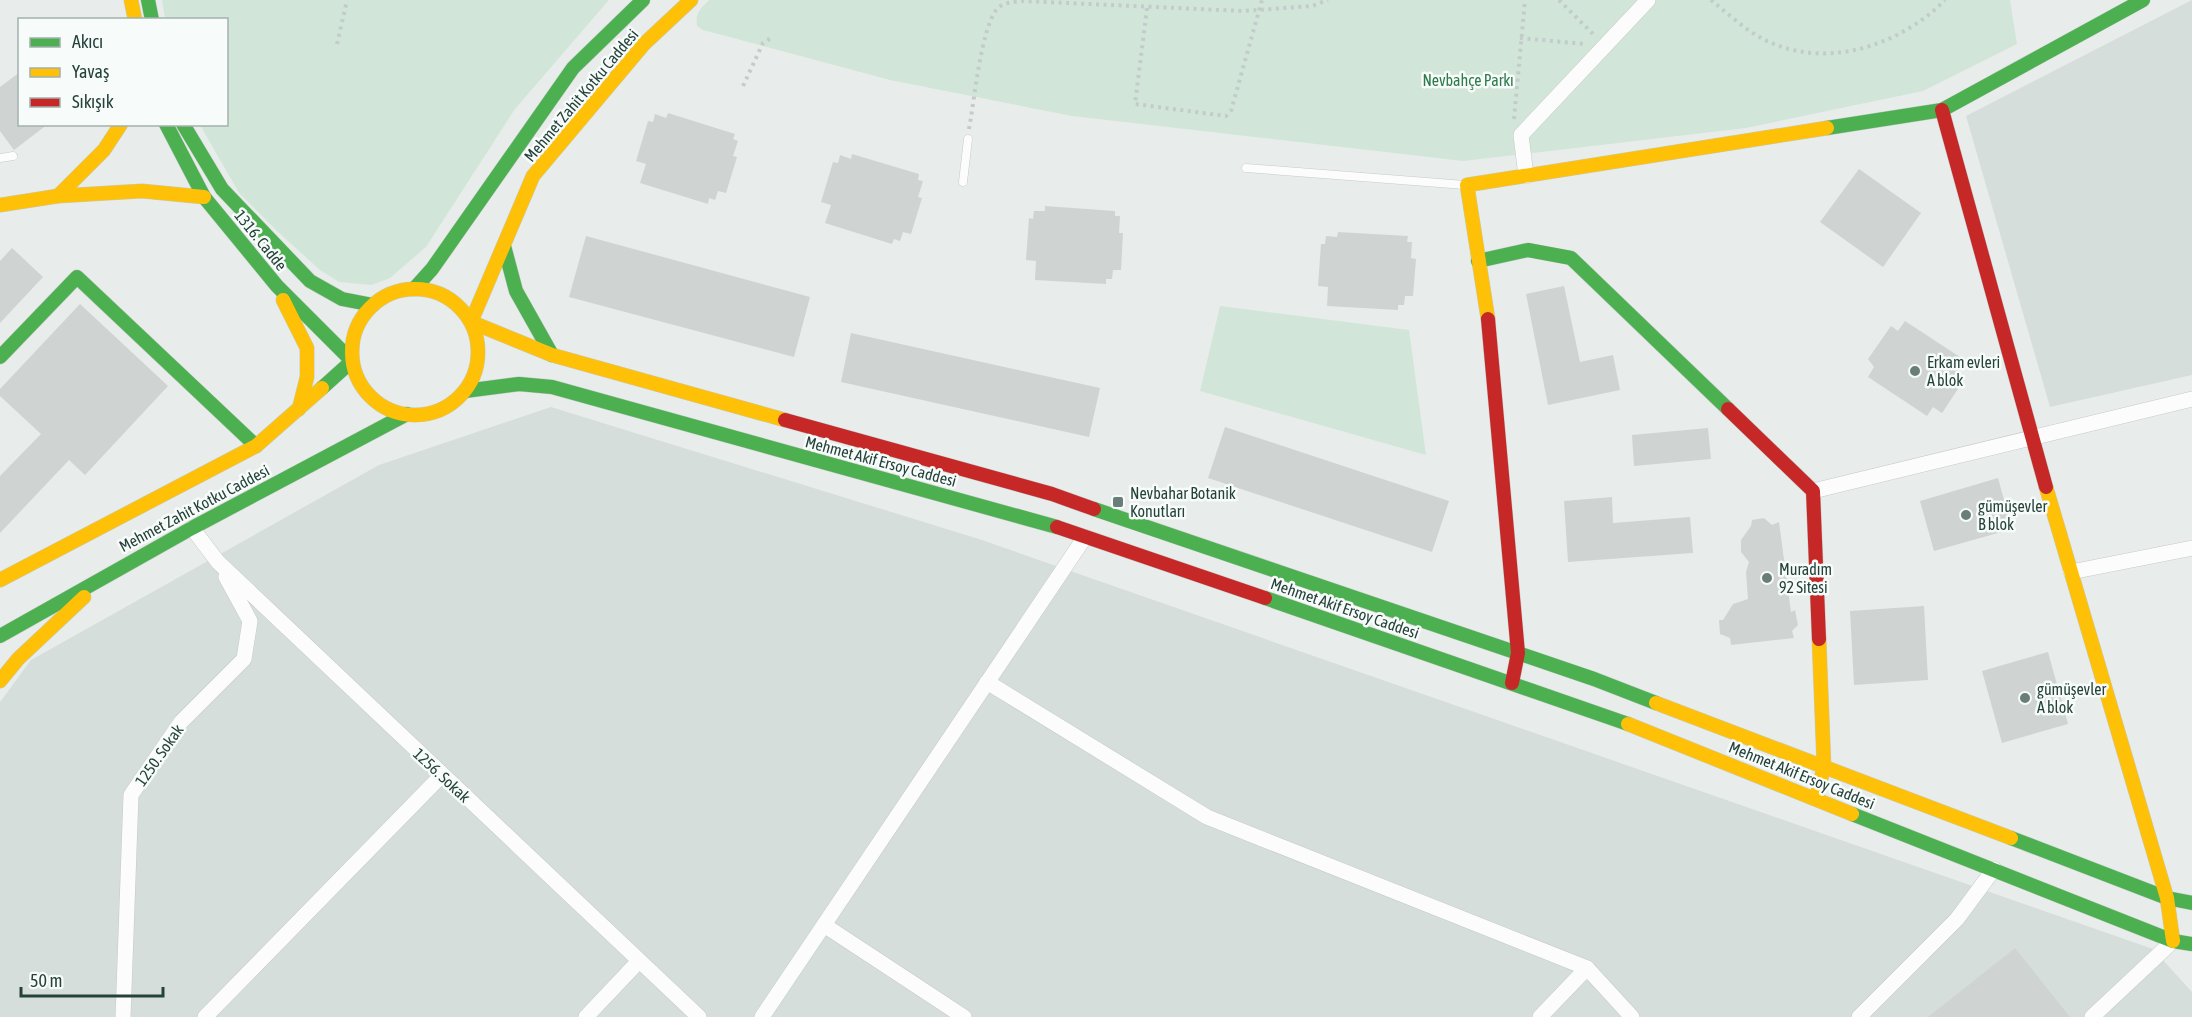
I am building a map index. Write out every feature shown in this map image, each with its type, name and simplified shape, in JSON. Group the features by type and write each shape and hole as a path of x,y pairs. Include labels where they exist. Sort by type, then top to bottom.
{"main road":[{"path":"130,0 134,18"},
{"path":"148,0 152,18"},
{"name":"Mehmet Zahit Kotku Caddesi","path":"414,289 432,268 573,68 643,0"},
{"name":"Mehmet Zahit Kotku Caddesi","path":"471,322 533,176 644,44 691,0"},
{"path":"1512,682 1518,653 1487,312 1467,185 1942,110 2143,0"},
{"path":"1942,110 2032,438 2167,898 2174,941"},
{"path":"58,196 104,150 120,126"},
{"name":"1316. Cadde","path":"167,126 204,197 277,286 352,361"},
{"name":"1316. Cadde","path":"184,126 222,189 310,282 342,300 372,305"},
{"path":"0,205 58,196 142,191 204,197"},
{"path":"504,246 516,291 552,355"},
{"path":"1478,261 1528,250 1571,258 1813,492 1824,766 1816,798"},
{"path":"0,357 77,277 256,446"},
{"path":"277,286 307,348 307,376 299,409"},
{"path":"414,289 431,291 447,297 471,322 477,339 478,357 474,375 465,391 453,402 439,410 423,414 393,411 370,397 362,386 352,361 355,330 372,305 399,291 414,289"},
{"name":"Mehmet Akif Ersoy Caddesi","path":"471,322 552,355 1052,494 1594,679 2167,898 2192,903"},
{"name":"Mehmet Zahit Kotku Caddesi","path":"0,579 256,446 352,361"},
{"name":"Mehmet Akif Ersoy Caddesi","path":"465,391 519,384 552,387 1043,522 1584,707 2191,947"},
{"name":"Mehmet Zahit Kotku Caddesi","path":"0,636 107,574 407,414"},
{"path":"0,681 18,659 107,574"}],"street":[{"path":"1526,176 1521,135 1648,0"},
{"path":"1813,492 2192,399"},
{"name":"1256. Sokak","path":"192,528 218,562 699,1017"},
{"path":"762,1017 1085,537"},
{"path":"2072,572 2192,548"},
{"name":"1250. Sokak","path":"123,1017 131,795 181,722 244,659 250,621 218,562"},
{"path":"987,682 1207,817 1587,968 1632,1017"},
{"path":"205,1017 442,774"},
{"path":"1859,1017 1957,919 1994,869"},
{"path":"824,925 964,1017"},
{"path":"2092,1017 2174,941"},
{"path":"586,1017 639,961"},
{"path":"1540,1017 1587,968"}],"lane":[{"path":"963,182 968,139"},
{"path":"0,158 13,156"},
{"path":"1246,168 1467,185"}],"path":[{"path":"337,44 347,0"},
{"path":"1147,8 1135,104 1226,116 1231,111 1262,0"},
{"path":"968,139 981,57 991,19 997,8 1008,3 1023,1 1147,8 1259,10 1312,6 1328,0"},
{"path":"1521,135 1514,122 1525,0"},
{"path":"1559,0 1605,46"},
{"path":"1711,0 1763,39 1824,54 1863,49 1890,40 1923,22 1945,0"},
{"path":"744,86 763,43 771,38"},
{"path":"1520,38 1605,46"}],"shaded area":[{"path":"2192,0 2192,375 2050,407 1966,116"},
{"path":"551,407 979,539 2153,949 2192,992 2192,1017 0,1017 0,702 31,660 379,465"}],"green space":[{"path":"162,0 609,0 515,109 426,247 390,278 372,285 339,282 320,270 277,231 239,193 201,126 228,126 228,18 165,18"},
{"name":"Nevbahçe Parkı","path":"709,0 2010,0 2017,44 1923,91 1746,128 1463,161 1072,116 890,80 703,30 697,26 697,18"},
{"path":"1220,306 1409,330 1426,455 1200,391"}],"building":[{"path":"18,74 18,126 45,126 14,150 0,131 0,87"},
{"path":"668,113 735,134 733,139 738,141 733,156 737,157 726,193 718,191 715,200 709,198 708,204 640,183 646,164 636,161 648,121 653,122 655,114 666,118"},
{"path":"852,154 919,174 918,180 923,181 918,197 922,198 911,234 903,232 900,241 894,239 892,244 825,223 831,205 821,202 833,162 838,163 840,155 851,159"},
{"path":"1859,169 1921,213 1883,267 1820,222"},
{"path":"1045,206 1115,211 1115,216 1120,216 1119,233 1123,233 1121,270 1113,270 1112,279 1106,279 1106,284 1035,280 1036,261 1026,260 1029,218 1033,219 1034,211 1045,211"},
{"path":"1338,232 1408,236 1407,242 1412,242 1411,258 1416,259 1413,296 1405,296 1404,305 1398,305 1398,310 1327,306 1328,287 1318,286 1321,244 1325,244 1326,236 1337,237"},
{"path":"586,236 810,297 794,357 569,297"},
{"path":"12,248 43,277 0,323 0,261"},
{"path":"1564,286 1580,362 1613,355 1620,390 1548,405 1526,294"},
{"path":"80,304 168,386 85,475 69,460 0,533 0,476 41,434 0,396 0,389"},
{"name":"Erkam evleri A blok","path":"1905,321 1966,361 1957,375 1964,380 1942,413 1933,407 1927,416 1868,377 1874,367 1868,359 1891,326 1898,331"},
{"path":"851,333 1100,388 1089,437 841,382"},
{"path":"1225,427 1449,501 1432,552 1208,478"},
{"path":"1708,428 1711,459 1634,466 1632,435"},
{"name":"gümüşevler B blok","path":"1998,478 2012,529 1934,551 1920,501"},
{"path":"1612,497 1613,523 1690,517 1693,553 1568,562 1564,501"},
{"name":"Muradım 92 Sitesi","path":"1764,518 1772,525 1779,522 1791,612 1795,610 1798,625 1792,631 1794,638 1731,645 1730,638 1720,634 1719,620 1723,620 1733,604 1748,599 1746,572 1749,562 1741,552 1741,540 1751,526 1752,520"},
{"path":"1924,606 1928,680 1854,685 1850,611"},
{"name":"gümüşevler A blok","path":"2048,652 2068,724 2002,743 1982,671"},
{"path":"2015,948 2070,1017 1928,1017"}],"traffic: fast":[{"path":"148,0 152,18"},
{"path":"414,289 432,269 573,68 643,0"},
{"path":"1827,128 1942,110 2143,0"},
{"path":"167,126 204,197 277,286 352,361 322,388"},
{"path":"184,126 222,189 310,281 342,299 373,305"},
{"path":"504,246 516,291 552,355"},
{"path":"1478,261 1528,250 1571,258 1728,409"},
{"path":"0,357 77,277 256,446"},
{"path":"465,391 519,384 552,387 1057,527"},
{"path":"0,636 192,528 407,414"},
{"path":"1094,509 1594,679 1656,703"},
{"path":"1265,598 1628,724"},
{"path":"1852,814 2173,941 2192,944"},
{"path":"2011,838 2167,898 2192,903"}],"traffic: slow":[{"path":"131,0 135,18"},
{"path":"471,322 533,176 644,44 691,0"},
{"path":"58,196 104,150 120,126"},
{"path":"1488,319 1467,185 1827,128"},
{"path":"0,205 58,196 142,191 204,197"},
{"path":"415,289 439,294 459,308 473,328 478,352 473,376 459,396 439,410 415,415 391,410 371,396 357,376 352,352 357,328 371,308 391,294 415,289"},
{"path":"283,300 307,348 307,377 299,409"},
{"path":"471,322 552,355 785,420"},
{"path":"0,580 256,446 322,388"},
{"path":"2046,487 2167,898 2173,941"},
{"path":"0,681 18,659 84,597"},
{"path":"1816,798 1824,767 1819,639"},
{"path":"1656,703 2011,838"},
{"path":"1628,724 1852,814"}],"traffic: jam":[{"path":"1942,110 2046,487"},
{"path":"1488,319 1518,653 1512,683"},
{"path":"1728,409 1813,491 1819,639"},
{"path":"785,420 1052,494 1094,509"},
{"path":"1057,527 1265,598"}],"place":[{"name":"Erkam evleri A blok","path":"1915,371"},
{"name":"Nevbahar Botanik Konutları","path":"1118,502"},
{"name":"gümüşevler B blok","path":"1966,515"},
{"name":"Muradım 92 Sitesi","path":"1767,578"},
{"name":"gümüşevler A blok","path":"2025,698"}]}
